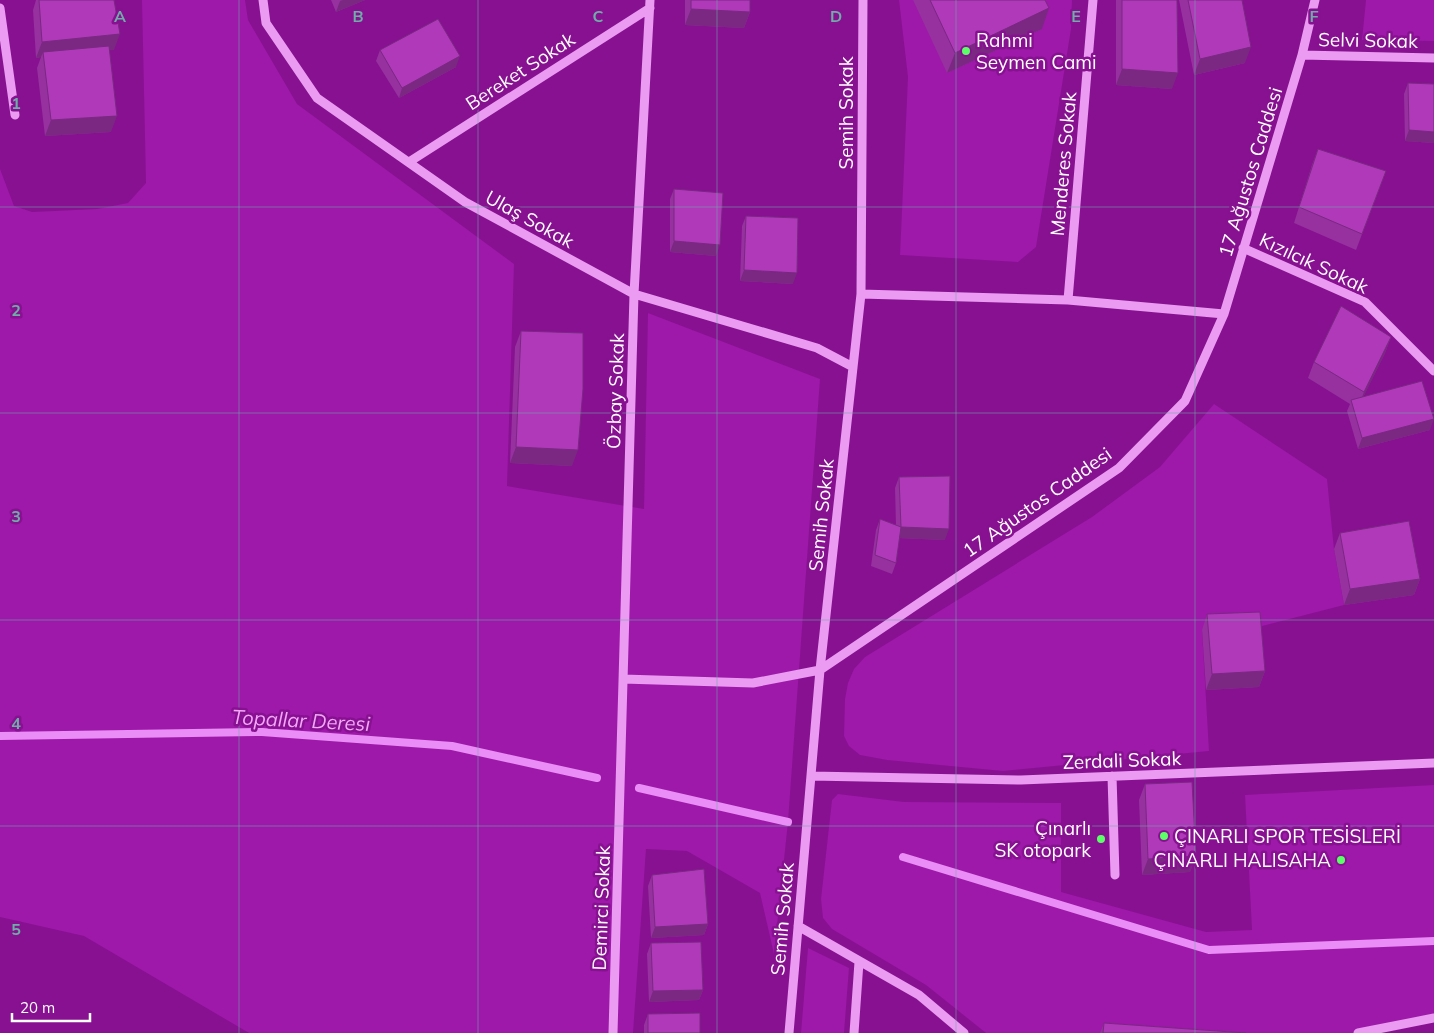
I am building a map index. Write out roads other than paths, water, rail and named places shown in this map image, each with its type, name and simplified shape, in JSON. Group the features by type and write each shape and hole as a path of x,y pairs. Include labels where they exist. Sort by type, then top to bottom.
{"street":[{"name":"Ulaş Sokak","path":"263,0 266,23 317,98 465,202 634,294 817,348 853,367"},
{"name":"Semih Sokak","path":"789,1033 820,670 861,294 863,0"},
{"name":"Menderes Sokak","path":"1068,300 1093,0"},
{"name":"17 Ağustos Caddesi","path":"820,670 1118,468 1185,401 1224,314 1302,55 1315,0"},
{"name":"Bereket Sokak","path":"409,162 650,4"},
{"name":"Özbay Sokak","path":"620,784 634,294 650,4"},
{"path":"0,8 16,115"},
{"name":"Selvi Sokak","path":"1302,55 1434,58"},
{"name":"Kızılcık Sokak","path":"1243,248 1365,302 1434,371"},
{"path":"861,294 1068,300 1224,314"},
{"path":"623,679 753,683 820,670"},
{"name":"Zerdali Sokak","path":"811,776 1021,780 1434,763"},
{"path":"1112,776 1115,875"},
{"name":"Demirci Sokak","path":"614,1033 620,784"},
{"path":"798,926 919,996 964,1033"},
{"path":"854,1033 859,962"},
{"path":"1358,1033 1434,1018"}],"waterway":[{"name":"Topallar Deresi","path":"0,736 262,732 452,746 597,778"},
{"name":"Topallar Deresi","path":"639,788 788,822"},
{"path":"903,857 1209,950 1434,941"}],"place":[{"name":"Rahmi Seymen Cami","path":"966,51"},
{"name":"ÇINARLI SPOR TESİSLERİ","path":"1164,836"},
{"name":"Çınarlı SK otopark","path":"1101,839"},
{"name":"ÇINARLI HALISAHA","path":"1341,860"}]}
